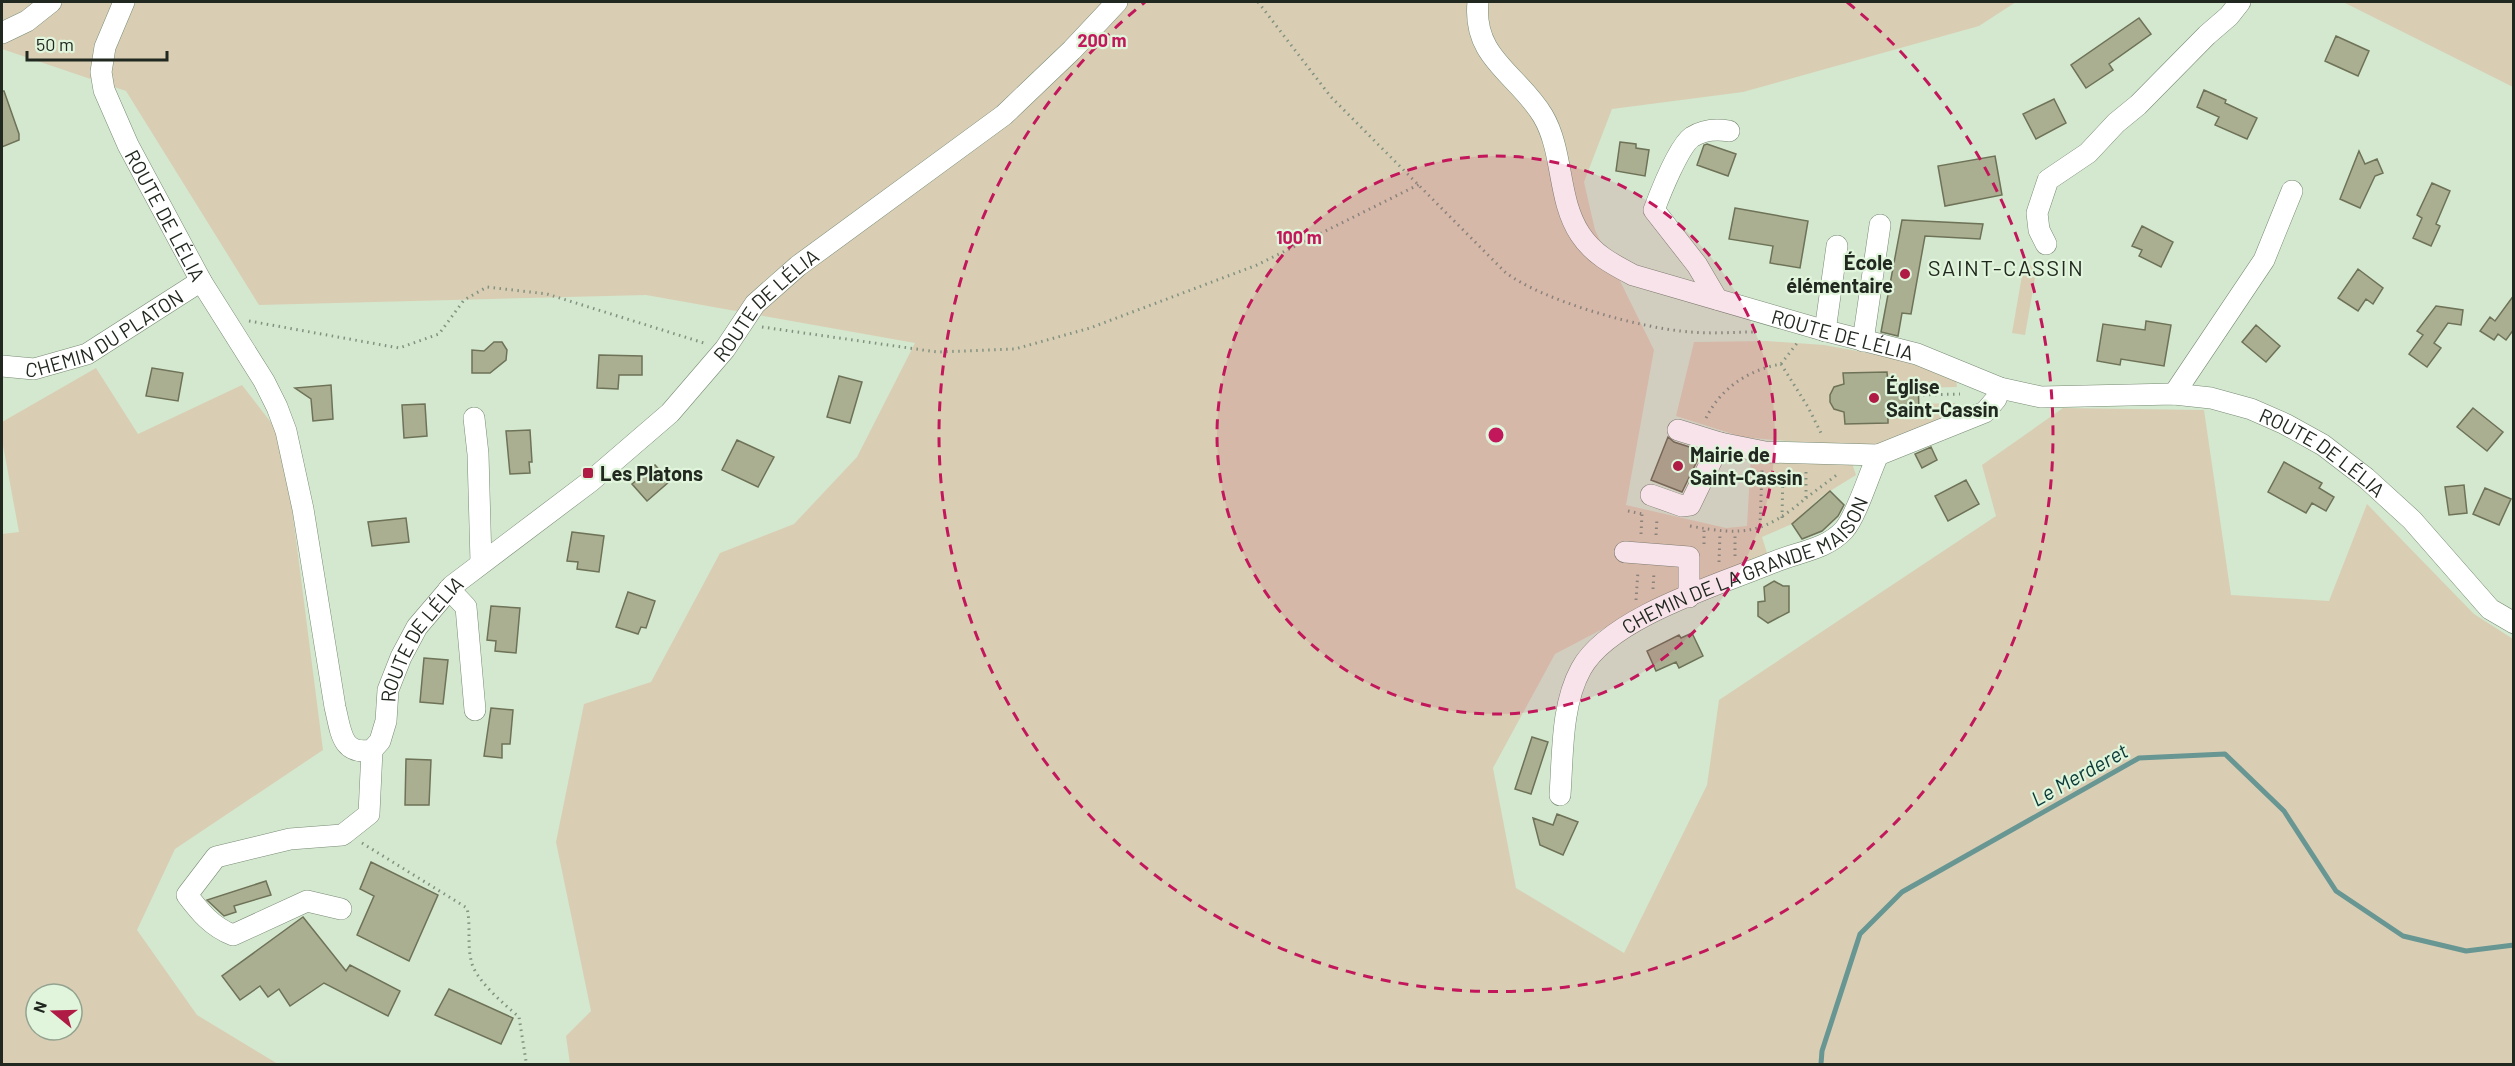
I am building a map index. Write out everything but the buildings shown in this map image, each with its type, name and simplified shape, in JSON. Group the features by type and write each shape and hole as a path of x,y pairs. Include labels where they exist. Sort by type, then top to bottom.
{"street":[{"path":"2,33 27,21 51,2"},
{"name":"ROUTE DE LÉLIA","path":"124,2 105,47 102,72 104,90 128,145 201,281 264,381 286,431 303,509 333,696 343,738 351,749 360,752 372,750 380,741 386,721 388,690 401,657 417,627 449,589 481,562 591,481 670,413 725,349 755,304 798,266 1004,115 1072,50 1117,2"},
{"name":"ROUTE DE LÉLIA","path":"1478,2 1476,17 1479,34 1490,55 1531,99 1544,118 1551,135 1569,213 1591,248 1605,260 1633,275 1817,331 1917,354 2000,388 2040,397 2174,394 2211,398 2251,409 2285,423 2322,445 2366,478 2412,520 2490,609 2514,623"},
{"path":"2046,244 2039,230 2037,213 2048,180 2088,153 2116,123 2138,105 2229,16 2240,2"},
{"path":"1717,299 1697,265 1654,210 1665,180 1690,138 1715,129 1729,130"},
{"path":"2174,394 2264,260 2292,191"},
{"path":"1863,340 1880,225"},
{"path":"1817,331 1837,246"},
{"name":"CHEMIN DU PLATON","path":"2,366 34,369 87,354 201,281"},
{"path":"1688,433 1720,443 1765,452 1878,455 1985,412 1996,399 2000,388"},
{"path":"474,418 478,454 481,562"},
{"path":"1652,495 1682,506 1690,505 1720,443"},
{"name":"CHEMIN DE LA GRANDE MAISON","path":"1560,795 1566,719 1581,669 1597,648 1614,633 1632,622 1779,560 1820,547 1835,538 1850,521 1878,455"},
{"path":"1625,552 1689,557 1689,597"},
{"path":"449,589 466,607 475,710"},
{"path":"341,909 307,901 232,935 222,931 206,919 187,895 216,857 290,839 345,833 369,814 372,750"}],"path":[{"path":"1258,2 1331,97 1505,272 1522,285 1559,299 1654,327 1691,332 1764,332"},
{"path":"742,324 937,352 1015,349 1090,328 1257,266 1420,184"},
{"path":"223,316 399,348 439,334 464,300 487,287 547,294 725,349"},
{"path":"1688,433 1737,379 1764,367 1780,364 1817,331"},
{"path":"1780,364 1808,407 1821,433 1824,453"},
{"path":"1760,526 1762,468 1783,468 1782,519"},
{"path":"1806,469 1806,498"},
{"path":"1682,524 1720,532 1747,532 1782,519 1822,484 1847,469"},
{"path":"1628,511 1665,520"},
{"path":"1689,557 1690,526"},
{"path":"1719,567 1720,532"},
{"path":"1734,561 1735,532"},
{"path":"345,833 467,908 470,921 471,962 492,994 519,1017 526,1061 524,1065"}],"shaded area":[{"path":"2,2 2016,2 1979,26 1743,92 1612,109 1584,182 1595,230 1654,350 1626,505 1726,528 1747,526 1751,456 1850,457 1856,475 1822,496 1792,524 1762,537 1768,556 1616,622 1555,654 1493,768 1516,888 1624,953 1707,785 1719,700 1996,516 1982,465 2063,408 2204,410 2231,595 2329,601 2367,504 2474,614 2513,639 2513,1064 570,1064 566,1036 591,1011 556,842 584,704 651,682 720,553 794,524 857,457 915,343 646,295 259,305 126,91 2,49"},
{"path":"2343,2 2513,2 2513,87"},
{"path":"2024,264 2037,267 2025,335 2012,333"},
{"path":"1767,341 1824,345 1913,361 1956,380 1957,387 1918,388 1918,383 1888,384 1887,372 1843,373 1844,384 1834,388 1834,409 1844,412 1845,424 1887,423 1888,409 1919,408 1919,404 1955,403 1956,417 1887,444 1832,445 1742,437 1676,416 1694,342"},
{"path":"96,368 138,434 242,385 283,438 323,750 175,849 137,930 197,1015 278,1064 2,1064 2,534 19,532 2,440 2,422"}],"waterway":[{"name":"Le Merderet","path":"1821,1064 1822,1051 1860,934 1902,892 2139,758 2225,754 2284,811 2336,891 2403,936 2466,951 2514,945"}],"place":[{"name":"École élémentaire","path":"1905,274"},
{"name":"Église Saint-Cassin","path":"1874,398"},
{"name":"Mairie de Saint-Cassin","path":"1678,466"},
{"name":"Les Platons","path":"588,473"}],"district":[{"name":"SAINT-CASSIN","path":"2006,267"}]}
